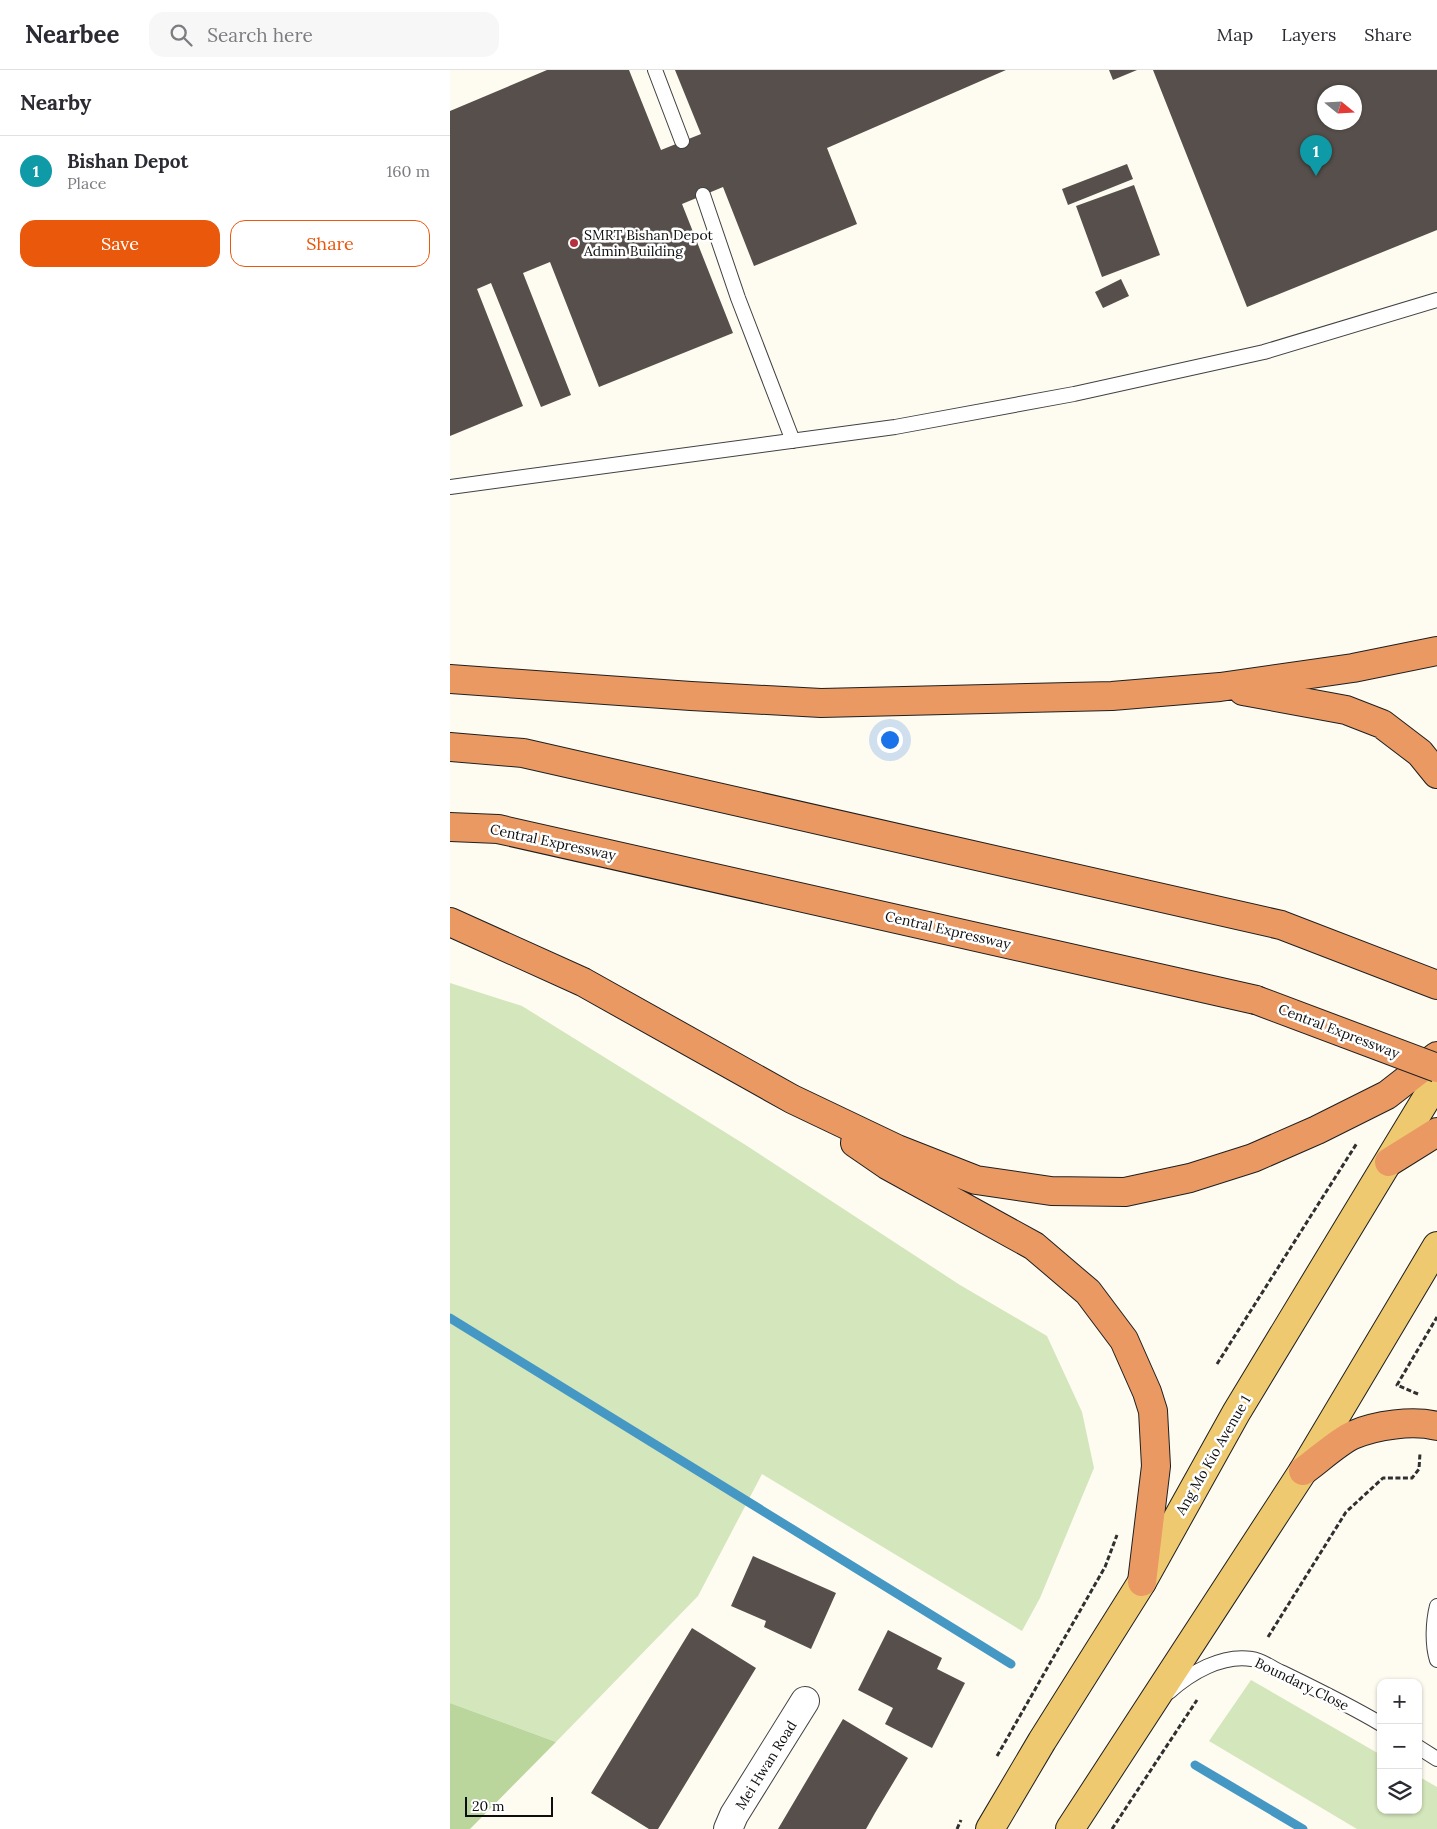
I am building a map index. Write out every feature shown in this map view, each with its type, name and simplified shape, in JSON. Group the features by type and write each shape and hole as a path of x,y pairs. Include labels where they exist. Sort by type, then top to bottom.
{"highway":[{"path":"450,679 821,703 1112,696 1220,687 1353,668 1437,651"},
{"path":"1220,687 1346,710 1382,724 1420,753 1437,774"},
{"path":"450,746 523,753 1281,926 1437,985"},
{"name":"Central Expressway","path":"450,827 498,828 1256,1000 1437,1068"},
{"path":"450,922 584,982 792,1099 897,1149 976,1180 1051,1191 1125,1192 1190,1178 1244,1161 1317,1130 1387,1095 1437,1056"},
{"path":"792,1099 887,1166 1034,1246 1088,1292 1124,1340 1147,1392 1153,1412 1156,1466 1142,1582"},
{"path":"1389,1162 1437,1132"},
{"path":"1302,1471 1352,1435 1388,1425 1427,1423 1437,1426"}],"main road":[{"name":"Ang Mo Kio Avenue 1","path":"990,1829 1042,1741 1142,1582 1236,1413 1437,1081"},
{"path":"1070,1829 1302,1471 1437,1246"}],"street":[{"name":"Mei Hwan Road","path":"728,1829 734,1815 805,1702"}],"lane":[{"path":"655,70 682,141"},
{"path":"703,195 738,298 793,441"},
{"path":"450,487 895,427 1084,392 1264,352 1437,300"},
{"path":"1437,1606 1434,1616 1437,1660"},
{"name":"Boundary Close","path":"1146,1712 1180,1682 1209,1666 1227,1660 1252,1659 1318,1690 1377,1722"},
{"path":"1422,1750 1437,1759"}],"path":[{"path":"1217,1364 1359,1140"},
{"path":"1422,1396 1397,1385 1437,1317"},
{"path":"1268,1637 1346,1512 1383,1478 1412,1478 1419,1469 1420,1450"},
{"path":"993,1763 1105,1567 1118,1531"},
{"path":"1112,1829 1201,1693"},
{"path":"956,1829 966,1812"}],"green space":[{"path":"450,983 522,1006 744,1144 960,1285 1047,1336 1082,1412 1094,1468 1040,1598 1022,1631 762,1474 698,1596 556,1742 450,1703"},
{"path":"1251,1680 1377,1753 1377,1814 1422,1814 1422,1778 1437,1787 1437,1829 1357,1829 1209,1741"},
{"path":"450,1703 556,1742 470,1829 450,1829"}],"building":[{"name":"SMRT Bishan Depot Admin Building","path":"547,70 629,70 661,150 701,134 675,70 1006,70 827,148 857,224 754,266 723,187 682,204 733,333 599,387 550,262 523,273 571,395 541,407 491,283 477,289 523,406 450,436 450,111"},
{"path":"1109,70 1137,70 1113,80"},
{"path":"1153,70 1437,70 1437,230 1247,307"},
{"path":"1127,164 1133,179 1068,205 1062,189"},
{"path":"1134,185 1160,255 1102,277 1076,206"},
{"path":"1121,279 1129,296 1103,308 1095,292"},
{"path":"753,1556 836,1593 811,1649 764,1627 766,1621 731,1606"},
{"path":"692,1628 756,1668 658,1829 649,1829 591,1793"},
{"path":"888,1630 942,1658 937,1669 965,1683 932,1748 885,1724 893,1708 858,1690"},
{"path":"843,1719 908,1758 866,1829 778,1829"}],"waterway":[{"path":"450,1318 1011,1664"},
{"path":"1195,1765 1303,1829"}],"place":[{"name":"Bishan Depot","path":"1316,176"},
{"name":"SMRT Bishan Depot Admin Building","path":"574,243"}]}
